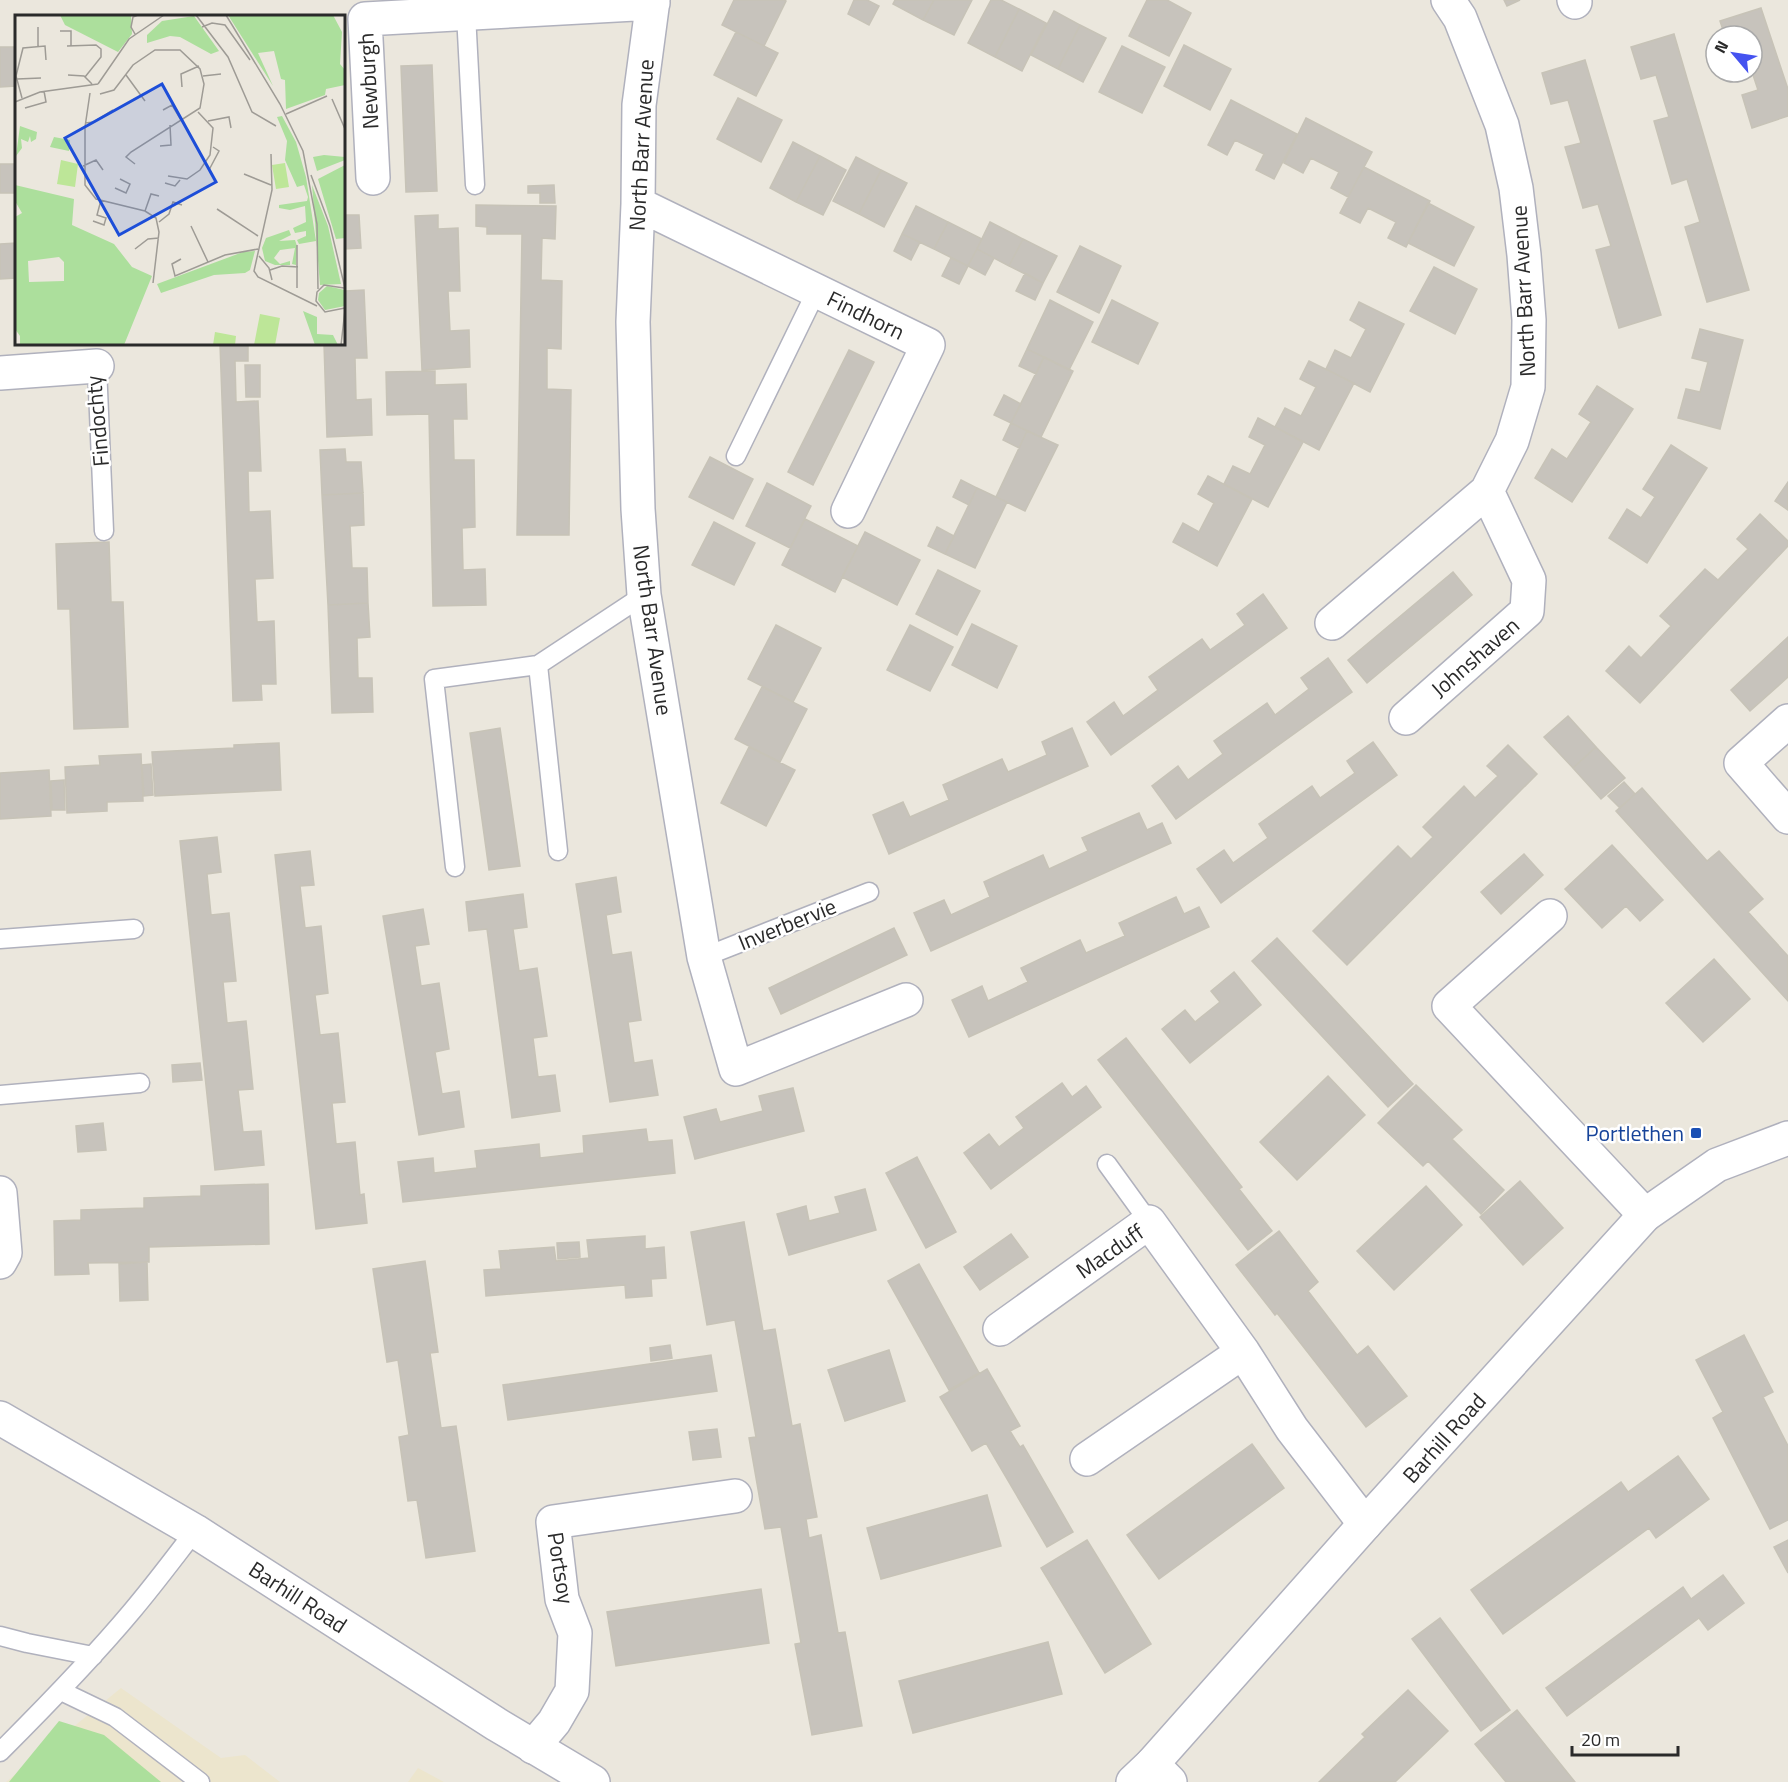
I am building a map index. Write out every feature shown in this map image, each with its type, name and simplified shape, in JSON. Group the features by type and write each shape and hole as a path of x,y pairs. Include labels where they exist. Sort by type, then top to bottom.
{"street":[{"name":"North Barr Avenue","path":"1332,622 1487,491 1512,441 1528,387 1529,320 1516,188 1502,125 1460,18 1448,0"},
{"name":"North Barr Avenue","path":"653,2 639,105 633,333 638,509 644,595 704,957 736,1069 906,1000"},
{"name":"Newburgh","path":"373,178 365,19 653,2"},
{"name":"Findhorn","path":"638,204 928,345 848,511"},
{"name":"Findochty","path":"0,373 97,366"},
{"name":"Johnshaven","path":"1406,718 1527,611 1529,580 1487,491"},
{"path":"1788,721 1741,763 1788,817"},
{"path":"1550,916 1449,1006 1645,1215"},
{"name":"Barhill Road","path":"1152,1776 1365,1524 1645,1215 1717,1165 1788,1138"},
{"path":"0,1192 5,1253 0,1262"},
{"name":"Macduff","path":"1000,1329 1149,1222 1243,1352 1292,1429 1365,1524"},
{"path":"1087,1458 1243,1352"},
{"name":"Barhill Road","path":"0,1418 195,1531 533,1747 593,1782"},
{"name":"Portsoy","path":"533,1747 554,1722 572,1691 575,1633 562,1599 553,1522 735,1496"}],"lane":[{"path":"466,14 475,185"},
{"path":"736,456 817,290"},
{"name":"Findochty","path":"97,366 104,531"},
{"path":"455,867 434,679 538,665 644,595"},
{"path":"538,665 558,850"},
{"name":"Inverbervie","path":"704,957 869,892"},
{"path":"0,939 134,929"},
{"path":"0,1095 140,1083"},
{"path":"1107,1164 1149,1222"},
{"path":"0,1752 61,1691 134,1610 195,1531"},
{"path":"0,1636 93,1656"},
{"path":"61,1691 115,1717 200,1782"}],"shaded area":[{"path":"121,1688 221,1758 245,1755 280,1782 6,1782"},
{"path":"418,1768 444,1782 408,1782"}],"green space":[{"path":"59,1721 104,1735 161,1782 9,1782"}],"building":[{"path":"734,0 786,1 764,46 722,25"},
{"path":"854,0 867,0 879,6 869,25 848,14"},
{"path":"895,0 934,0 923,20 893,4"},
{"path":"934,0 972,0 954,35 923,20"},
{"path":"991,0 1001,0 1019,9 995,57 968,43"},
{"path":"1147,0 1167,0 1191,13 1169,56 1129,36"},
{"path":"1504,0 1520,0 1507,6"},
{"path":"1761,8 1788,89 1788,116 1752,128 1742,95 1758,90 1756,84 1764,84 1764,24 1721,24 1720,21"},
{"path":"1019,9 1046,23 1022,71 995,57"},
{"path":"1054,11 1080,25 1058,69 1031,55"},
{"path":"1080,25 1106,38 1083,82 1058,69"},
{"path":"736,32 778,53 756,96 714,75"},
{"path":"1674,34 1749,290 1707,302 1685,227 1700,222 1687,179 1672,184 1654,121 1669,117 1656,75 1641,79 1631,47"},
{"path":"1184,45 1231,69 1210,110 1164,86"},
{"path":"1122,46 1165,67 1142,113 1099,92"},
{"path":"0,47 15,47 15,86 0,87"},
{"path":"1585,60 1661,315 1619,328 1596,250 1611,246 1598,204 1583,208 1565,147 1581,143 1568,100 1551,104 1542,73"},
{"path":"432,65 437,191 406,192 401,66"},
{"path":"738,98 782,120 761,162 717,139"},
{"path":"1231,100 1297,134 1274,179 1256,170 1264,154 1235,140 1227,155 1208,145"},
{"path":"1306,118 1372,152 1348,197 1331,188 1339,172 1311,158 1303,173 1284,163"},
{"path":"793,142 820,156 796,202 770,188"},
{"path":"820,156 846,170 823,215 796,202"},
{"path":"856,157 881,170 859,214 833,201"},
{"path":"0,164 15,164 15,193 0,193"},
{"path":"1364,167 1430,201 1406,247 1388,238 1396,222 1368,208 1360,223 1340,213"},
{"path":"881,170 907,183 884,227 859,214"},
{"path":"554,185 555,203 540,203 540,193 528,193 528,186"},
{"path":"1428,203 1474,227 1454,266 1408,243"},
{"path":"476,205 556,206 555,239 542,238 541,280 562,281 561,349 547,348 547,389 571,390 569,535 517,535 522,234 487,234 487,227 476,226"},
{"path":"916,206 948,222 934,249 902,234"},
{"path":"345,215 359,215 361,248 345,249"},
{"path":"438,215 438,229 458,228 460,291 448,291 450,331 469,330 470,367 422,370 415,216"},
{"path":"948,222 982,239 968,266 934,249"},
{"path":"990,222 1023,239 1009,266 977,249"},
{"path":"902,234 920,242 911,260 894,251"},
{"path":"1023,239 1057,256 1043,283 1009,266"},
{"path":"15,243 15,278 0,279 0,244"},
{"path":"1080,246 1121,266 1099,313 1057,292"},
{"path":"977,249 994,258 985,275 968,266"},
{"path":"951,258 968,266 959,284 942,276"},
{"path":"1434,267 1477,289 1455,334 1410,311"},
{"path":"1025,273 1043,283 1035,300 1016,291"},
{"path":"364,290 367,358 355,358 356,400 371,399 372,435 327,437 324,345 345,345 345,291"},
{"path":"1050,300 1093,322 1069,370 1027,349"},
{"path":"1112,300 1158,323 1138,364 1092,342"},
{"path":"1359,302 1404,324 1370,392 1326,369 1335,350 1351,358 1366,329 1350,320"},
{"path":"1700,329 1743,340 1720,429 1678,418 1686,389 1700,392 1708,362 1692,358"},
{"path":"220,345 248,345 248,361 235,361 236,402 258,401 261,471 248,471 249,512 270,511 273,578 255,579 257,622 274,621 276,684 261,684 262,700 233,701"},
{"path":"1027,349 1044,357 1036,374 1019,366"},
{"path":"849,350 874,362 813,485 788,472"},
{"path":"1044,357 1073,371 1041,437 1011,423"},
{"path":"1309,361 1354,383 1319,450 1275,427 1285,408 1301,416 1316,387 1300,379"},
{"path":"245,365 260,365 260,397 246,397"},
{"path":"435,371 435,385 466,384 467,419 453,419 454,460 474,460 475,527 462,528 463,570 485,569 486,605 433,606 429,414 387,415 386,372"},
{"path":"1597,386 1633,409 1572,502 1535,478 1552,449 1567,459 1591,422 1579,414"},
{"path":"1004,395 1021,404 1011,423 994,415"},
{"path":"1258,418 1303,442 1268,507 1224,484 1233,466 1250,474 1265,445 1249,437"},
{"path":"1011,423 1027,431 1019,448 1003,440"},
{"path":"1027,431 1058,445 1025,511 996,497"},
{"path":"1671,445 1707,468 1647,563 1609,538 1627,509 1641,518 1655,497 1643,489"},
{"path":"345,449 346,462 361,462 363,493 322,495 320,450"},
{"path":"710,457 753,479 733,519 689,497"},
{"path":"1208,476 1252,499 1217,566 1173,542 1183,523 1199,532 1214,503 1198,494"},
{"path":"961,480 977,488 969,505 953,497"},
{"path":"1788,482 1788,510 1775,501"},
{"path":"767,483 811,506 790,548 746,526"},
{"path":"977,488 1007,502 975,568 945,554"},
{"path":"363,493 364,525 350,526 352,568 367,568 368,603 328,605 322,495"},
{"path":"1760,514 1788,541 1788,546 1640,703 1606,671 1629,646 1641,658 1671,626 1660,616 1705,569 1718,580 1748,549 1737,539"},
{"path":"805,519 858,546 835,592 782,565"},
{"path":"714,522 755,543 734,585 692,565"},
{"path":"937,527 954,536 945,554 928,546"},
{"path":"865,532 920,560 897,605 842,577"},
{"path":"109,542 111,602 123,602 128,727 74,729 70,609 58,609 56,544"},
{"path":"938,570 980,591 957,635 916,614"},
{"path":"1453,572 1472,595 1367,683 1348,660"},
{"path":"1263,594 1287,628 1111,755 1087,722 1114,702 1123,716 1158,690 1149,677 1202,639 1210,650 1245,625 1237,614"},
{"path":"368,603 370,637 357,638 358,678 372,678 373,712 332,713 328,605"},
{"path":"972,624 1017,646 997,688 952,665"},
{"path":"776,625 821,648 793,702 748,679"},
{"path":"910,625 953,647 930,691 887,670"},
{"path":"1788,637 1788,677 1750,711 1731,690"},
{"path":"1328,658 1352,692 1176,819 1152,786 1178,766 1188,780 1223,754 1214,741 1267,703 1275,715 1309,689 1301,678"},
{"path":"762,687 807,709 780,762 735,739"},
{"path":"1568,716 1596,747 1573,768 1544,737"},
{"path":"500,728 520,866 489,870 470,733"},
{"path":"1072,728 1088,766 889,854 873,815 903,802 910,817 949,800 943,785 1002,759 1008,772 1047,755 1042,742"},
{"path":"1373,742 1397,775 1221,903 1197,869 1224,850 1233,863 1268,838 1259,824 1312,786 1320,798 1355,773 1347,761"},
{"path":"279,743 281,790 155,796 152,752 234,748 234,745"},
{"path":"1508,745 1537,774 1347,965 1313,931 1398,846 1411,859 1433,837 1423,827 1464,786 1475,798 1498,776 1487,766"},
{"path":"749,747 795,770 766,826 721,803"},
{"path":"1596,747 1625,778 1601,799 1573,768"},
{"path":"141,754 143,801 107,802 107,811 67,813 65,767 100,765 99,756"},
{"path":"151,764 153,795 144,796 142,765"},
{"path":"49,770 51,816 0,819 0,773"},
{"path":"64,780 65,810 52,810 51,781"},
{"path":"1624,782 1635,794 1620,808 1608,796"},
{"path":"1642,788 1707,861 1719,851 1763,899 1748,912 1788,956 1788,1001 1616,811"},
{"path":"1139,813 1147,830 1162,823 1171,843 931,951 914,913 944,900 951,915 990,897 984,882 1043,855 1049,869 1088,851 1082,838"},
{"path":"217,837 221,872 207,874 211,915 229,913 236,981 223,982 227,1023 246,1021 253,1089 238,1090 243,1132 261,1131 264,1165 215,1170 180,841"},
{"path":"1612,845 1663,900 1640,921 1626,906 1602,928 1565,889"},
{"path":"310,851 314,885 300,886 305,928 321,926 328,993 315,995 320,1035 338,1033 345,1102 332,1103 336,1144 355,1142 360,1195 364,1194 367,1223 316,1229 275,855"},
{"path":"1524,854 1543,875 1501,914 1481,892"},
{"path":"616,877 621,912 606,915 612,955 631,952 641,1020 628,1022 634,1063 652,1060 658,1095 610,1102 576,884"},
{"path":"523,894 527,927 513,929 519,971 537,968 547,1036 533,1038 538,1077 555,1075 560,1111 512,1118 487,929 469,931 466,902"},
{"path":"1176,897 1184,914 1199,907 1209,927 969,1037 952,1000 982,986 988,1001 1028,982 1021,968 1080,940 1086,953 1125,936 1119,923"},
{"path":"423,909 429,944 415,946 421,986 439,983 449,1049 435,1052 442,1094 459,1091 464,1127 419,1135 383,916"},
{"path":"894,928 907,955 781,1014 769,988"},
{"path":"1277,938 1413,1084 1388,1107 1252,961"},
{"path":"1714,959 1750,999 1703,1042 1666,1003"},
{"path":"1234,972 1261,1005 1190,1063 1162,1029 1185,1010 1195,1022 1220,1002 1211,991"},
{"path":"1126,1038 1242,1187 1239,1189 1272,1231 1248,1250 1098,1060"},
{"path":"200,1063 202,1080 173,1082 172,1065"},
{"path":"1328,1076 1365,1115 1297,1180 1260,1142"},
{"path":"1062,1083 1072,1097 1086,1086 1101,1107 991,1189 964,1153 989,1134 999,1147 1024,1128 1016,1117"},
{"path":"1416,1085 1462,1130 1452,1139 1504,1190 1481,1214 1428,1161 1423,1166 1378,1123"},
{"path":"793,1088 804,1131 695,1159 684,1117 716,1109 720,1122 763,1111 759,1096"},
{"path":"103,1123 106,1150 78,1152 76,1126"},
{"path":"646,1129 648,1142 672,1140 675,1173 403,1202 398,1162 433,1158 434,1173 477,1168 475,1151 539,1144 540,1158 584,1153 583,1136"},
{"path":"917,1157 956,1232 926,1248 886,1173"},
{"path":"1520,1181 1563,1228 1523,1265 1480,1217"},
{"path":"268,1184 269,1244 149,1247 149,1262 88,1263 89,1274 55,1275 54,1221 81,1220 81,1210 144,1208 144,1198 201,1196 201,1186"},
{"path":"1426,1186 1462,1225 1394,1290 1357,1251"},
{"path":"865,1189 876,1230 789,1255 777,1214 806,1206 809,1221 840,1213 835,1197"},
{"path":"744,1222 763,1331 775,1329 792,1426 800,1424 817,1517 806,1519 809,1538 821,1535 838,1633 845,1632 862,1726 812,1735 795,1644 801,1643 781,1527 765,1529 749,1438 756,1437 735,1320 707,1325 691,1232"},
{"path":"1279,1231 1318,1282 1308,1291 1357,1355 1368,1346 1407,1396 1366,1427 1277,1313 1275,1315 1236,1265"},
{"path":"1011,1234 1028,1257 980,1290 964,1267"},
{"path":"645,1236 645,1249 664,1247 666,1278 651,1279 652,1296 626,1298 625,1285 486,1296 484,1270 501,1269 499,1251 554,1247 556,1261 589,1258 587,1240"},
{"path":"579,1242 580,1257 558,1259 557,1243"},
{"path":"425,1261 438,1352 430,1353 441,1428 456,1426 475,1551 426,1558 417,1500 408,1501 399,1437 409,1435 398,1360 387,1362 373,1269"},
{"path":"147,1262 148,1300 120,1301 119,1264"},
{"path":"919,1264 979,1373 949,1390 888,1281"},
{"path":"1744,1335 1773,1392 1763,1397 1788,1446 1788,1520 1770,1529 1713,1418 1723,1412 1696,1360"},
{"path":"670,1345 672,1358 651,1361 650,1348"},
{"path":"889,1350 905,1401 845,1421 828,1370"},
{"path":"711,1355 717,1391 508,1420 503,1385"},
{"path":"987,1369 1020,1426 1010,1431 1020,1447 1023,1445 1073,1532 1047,1547 986,1443 972,1451 940,1397"},
{"path":"717,1429 721,1457 693,1460 689,1432"},
{"path":"1252,1444 1284,1488 1159,1579 1127,1535"},
{"path":"1678,1456 1709,1499 1656,1538 1649,1528 1503,1634 1471,1590 1621,1482 1628,1492"},
{"path":"987,1495 1001,1546 881,1579 867,1528"},
{"path":"1087,1540 1151,1644 1105,1673 1041,1568"},
{"path":"1788,1540 1788,1573 1774,1547"},
{"path":"1723,1575 1744,1603 1708,1630 1699,1618 1567,1716 1546,1688 1683,1587 1691,1599"},
{"path":"761,1589 769,1643 616,1666 607,1612"},
{"path":"1440,1618 1510,1710 1481,1731 1412,1639"},
{"path":"1048,1642 1062,1694 913,1733 899,1681"},
{"path":"1408,1690 1448,1731 1395,1782 1319,1782 1365,1737 1362,1734"},
{"path":"1517,1710 1575,1782 1506,1782 1475,1744"}],"place":[{"name":"Portlethen","path":"1696,1133"}]}
